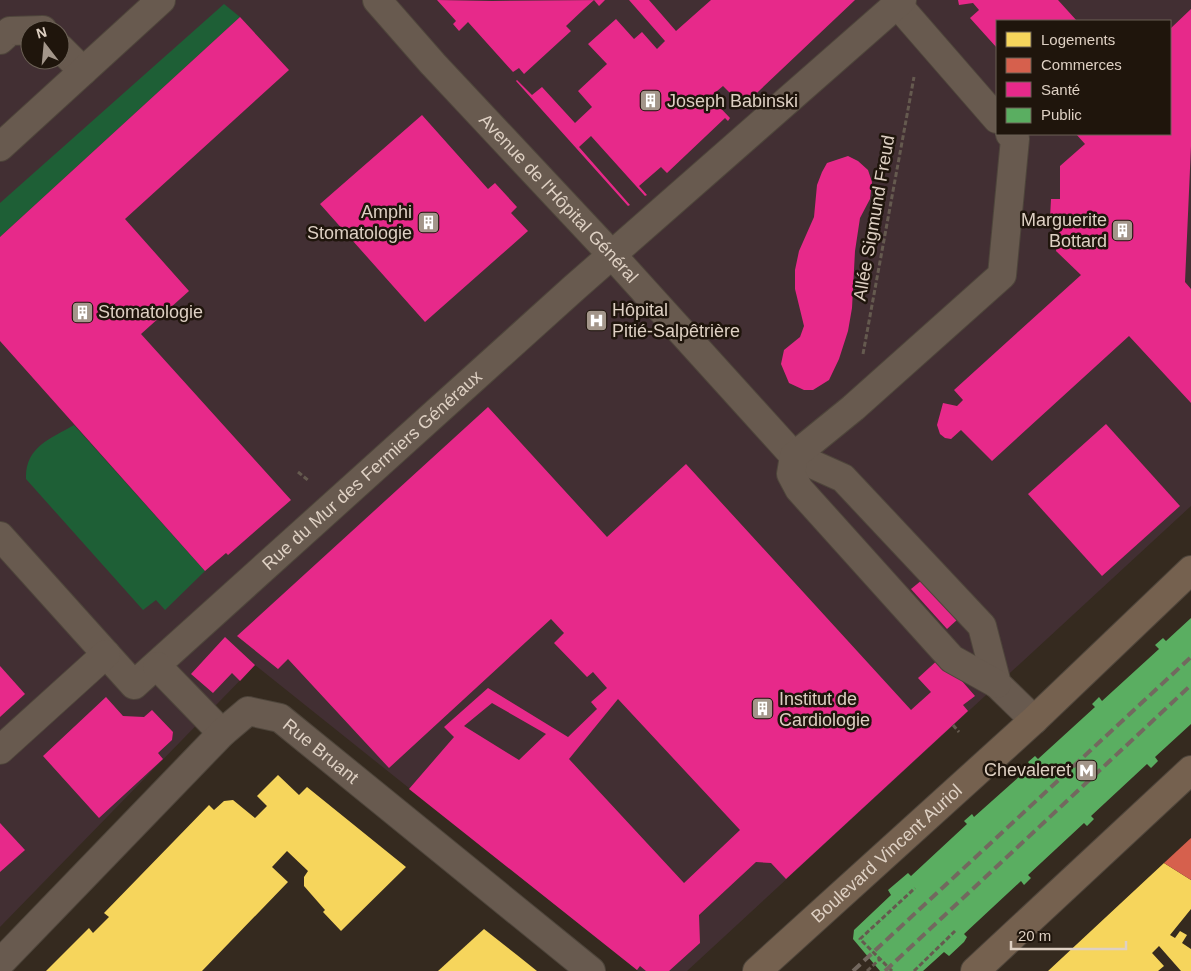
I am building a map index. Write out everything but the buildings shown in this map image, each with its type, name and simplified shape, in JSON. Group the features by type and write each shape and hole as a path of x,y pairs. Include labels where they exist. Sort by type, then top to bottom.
{"main road":[{"name":"Boulevard Vincent Auriol","path":"757,971 1034,720 1191,570"},
{"path":"975,971 1191,770"}],"street":[{"path":"2,141 161,0"},
{"name":"Avenue de l'Hôpital Général","path":"377,0 433,64 612,256 794,456 843,478 982,626 997,684"},
{"path":"899,2 922,33 996,118"},
{"name":"Rue du Mur des Fermiers Généraux","path":"106,654 134,685 612,256 899,2"},
{"path":"0,40 10,31 20,31"},
{"path":"70,58 83,71"},
{"path":"1011,135 1015,139 1002,275 853,408 794,456 791,474 799,489 952,659 997,684 1034,720"},
{"path":"0,536 106,654 0,750"},
{"path":"157,666 222,733"},
{"name":"Rue Bruant","path":"0,963 222,733 248,710 280,718 591,971"}],"path":[{"name":"Allée Sigmund Freud","path":"853,408 922,33"},
{"path":"298,472 308,481"},
{"path":"953,725 959,732"},
{"path":"892,971 860,939 915,888"},
{"path":"914,971 955,931"},
{"path":"867,971 880,959"}],"shaded area":[{"name":"Hôpital Pitié-Salpêtrière","path":"0,0 1191,0 1191,506 687,971 638,971 255,665 0,927"}],"green space":[{"path":"224,4 240,17 0,237 0,203"},
{"path":"74,425 205,571 165,610 156,600 143,610 26,479 27,468 34,452 48,440"}],"railway":[{"path":"853,971 1191,657"},
{"path":"885,971 1191,685"}],"place":[{"name":"Joseph Babinski","path":"651,101"},
{"name":"Amphi Stomatologie","path":"428,222"},
{"name":"Marguerite Bottard","path":"1123,230"},
{"name":"Stomatologie","path":"82,312"},
{"name":"Hôpital Pitié-Salpêtrière","path":"596,320"},
{"name":"Institut de Cardiologie","path":"763,709"},
{"name":"Chevaleret","path":"1087,770"}]}
